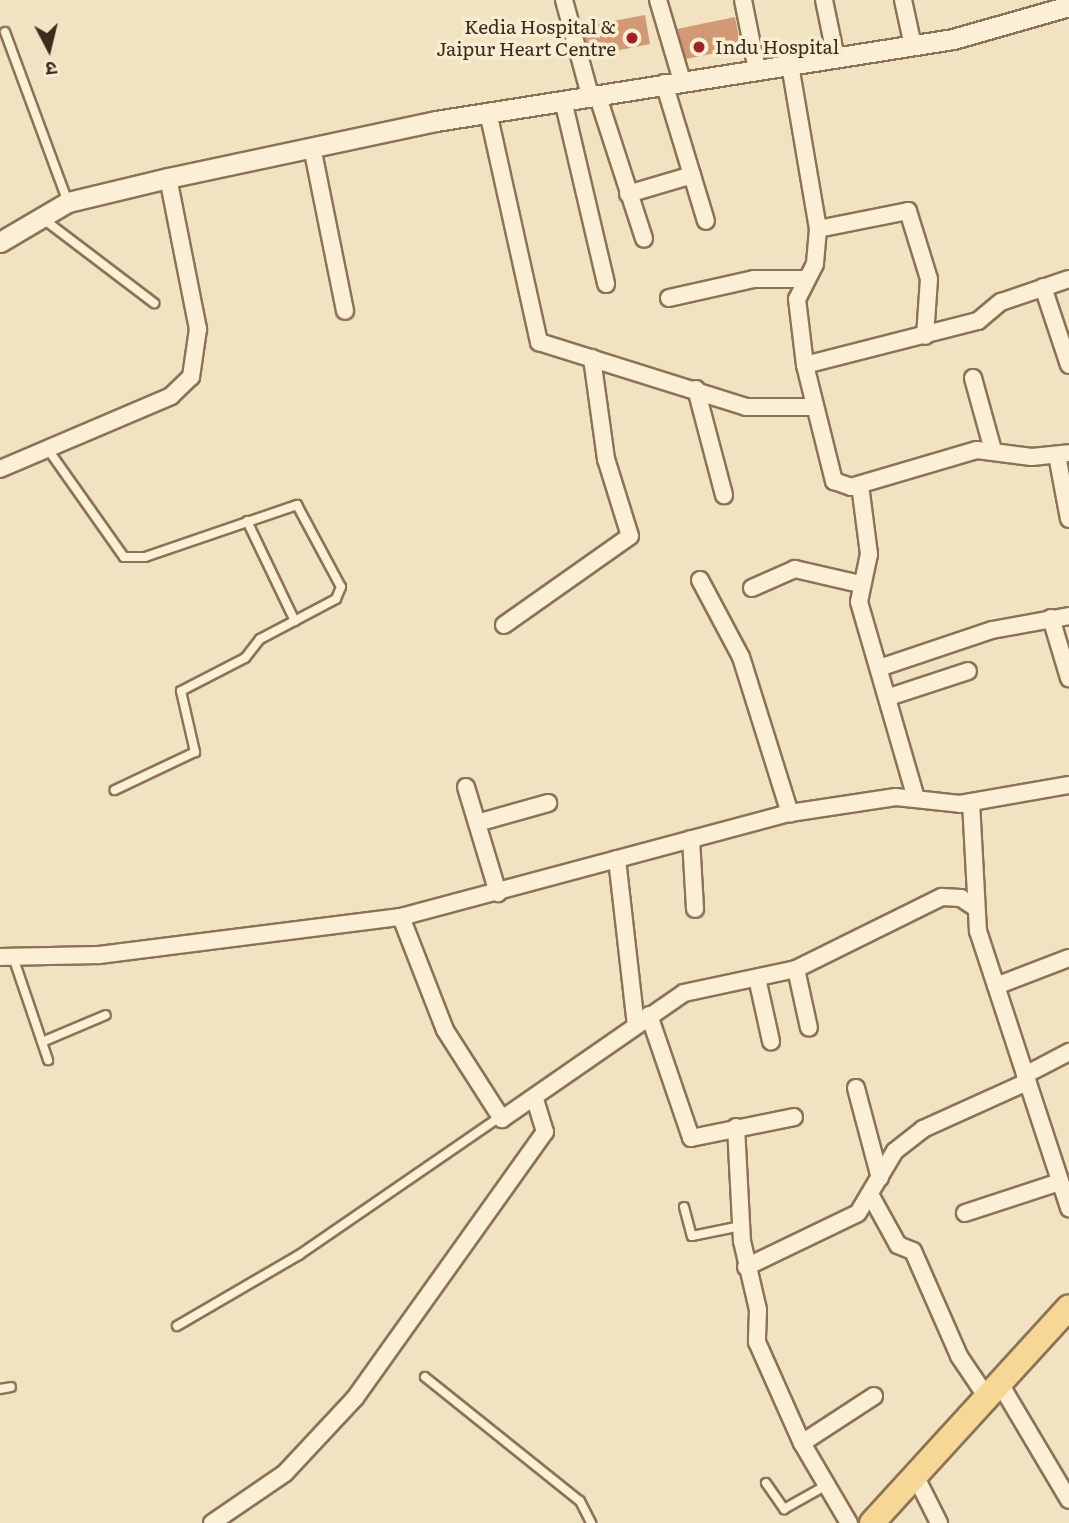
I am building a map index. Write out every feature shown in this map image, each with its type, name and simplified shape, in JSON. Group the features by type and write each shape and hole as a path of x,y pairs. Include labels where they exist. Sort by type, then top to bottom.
{"main road":[{"path":"872,1523 1069,1307"}],"street":[{"path":"564,0 593,95 644,239"},
{"path":"658,0 692,175 706,221"},
{"path":"743,0 757,70"},
{"path":"824,0 836,58"},
{"path":"903,0 913,46"},
{"path":"5,234 68,202 167,178 488,112 913,46 1069,6"},
{"path":"790,65 818,229 815,264 797,299 805,365 834,481 844,488 860,485 993,450 1063,454 1069,519"},
{"path":"563,100 606,284"},
{"path":"488,112 539,342 765,411 815,407"},
{"path":"312,147 345,311"},
{"path":"628,194 692,175"},
{"path":"0,470 172,396 191,377 198,329 167,178"},
{"path":"818,229 908,211 929,279 925,336"},
{"path":"669,298 762,278 807,279"},
{"path":"805,365 978,321 1001,302 1069,279"},
{"path":"1043,287 1069,365"},
{"path":"504,625 630,536 606,458 592,358"},
{"path":"973,378 993,450"},
{"path":"696,389 724,495"},
{"path":"860,485 869,554 860,584 859,602 882,667 916,798"},
{"path":"752,588 795,569 860,584"},
{"path":"700,580 741,656 790,813"},
{"path":"882,667 1051,618 1069,616"},
{"path":"1051,618 1069,678"},
{"path":"890,697 968,671"},
{"path":"7,957 99,955 401,918 790,813 916,798 971,802 1069,785"},
{"path":"466,788 498,893"},
{"path":"971,802 976,908 996,986 1069,1208"},
{"path":"477,823 548,803"},
{"path":"691,839 695,909"},
{"path":"617,859 643,1020 689,1136 700,1139 736,1127 794,1117"},
{"path":"401,918 434,1009 498,1118 535,1099 643,1020 699,987 796,969 942,897 961,898 976,908"},
{"path":"996,986 1069,958"},
{"path":"796,969 809,1028"},
{"path":"757,978 771,1041"},
{"path":"747,1266 852,1216 871,1196 895,1151 923,1129 1026,1078 1069,1052"},
{"path":"856,1088 880,1178"},
{"path":"212,1523 285,1473 355,1398 545,1132 535,1099"},
{"path":"736,1127 741,1226 758,1310 757,1342 802,1443 849,1523"},
{"path":"965,1213 1060,1182"},
{"path":"871,1196 898,1245 913,1251 954,1347 992,1389 1069,1500"},
{"path":"802,1443 874,1395"},
{"path":"915,1475 939,1523"}],"lane":[{"path":"5,32 68,202"},
{"path":"40,217 154,303"},
{"path":"47,448 131,560 300,506 340,582 340,596 257,641 244,658 181,691 195,752 115,790"},
{"path":"247,521 295,621"},
{"path":"7,957 48,1060"},
{"path":"42,1042 106,1015"},
{"path":"177,1326 299,1255 498,1118"},
{"path":"684,1207 692,1236 741,1226"},
{"path":"425,1377 580,1501 591,1523"},
{"path":"0,1389 11,1387"},
{"path":"766,1483 784,1508 825,1486"}],"building":[{"path":"645,15 650,44 590,56 582,27"},
{"path":"735,17 741,48 686,59 677,29"}],"place":[{"name":"Kedia Hospital & Jaipur Heart Centre","path":"632,38"},
{"name":"Indu Hospital","path":"699,47"}]}
